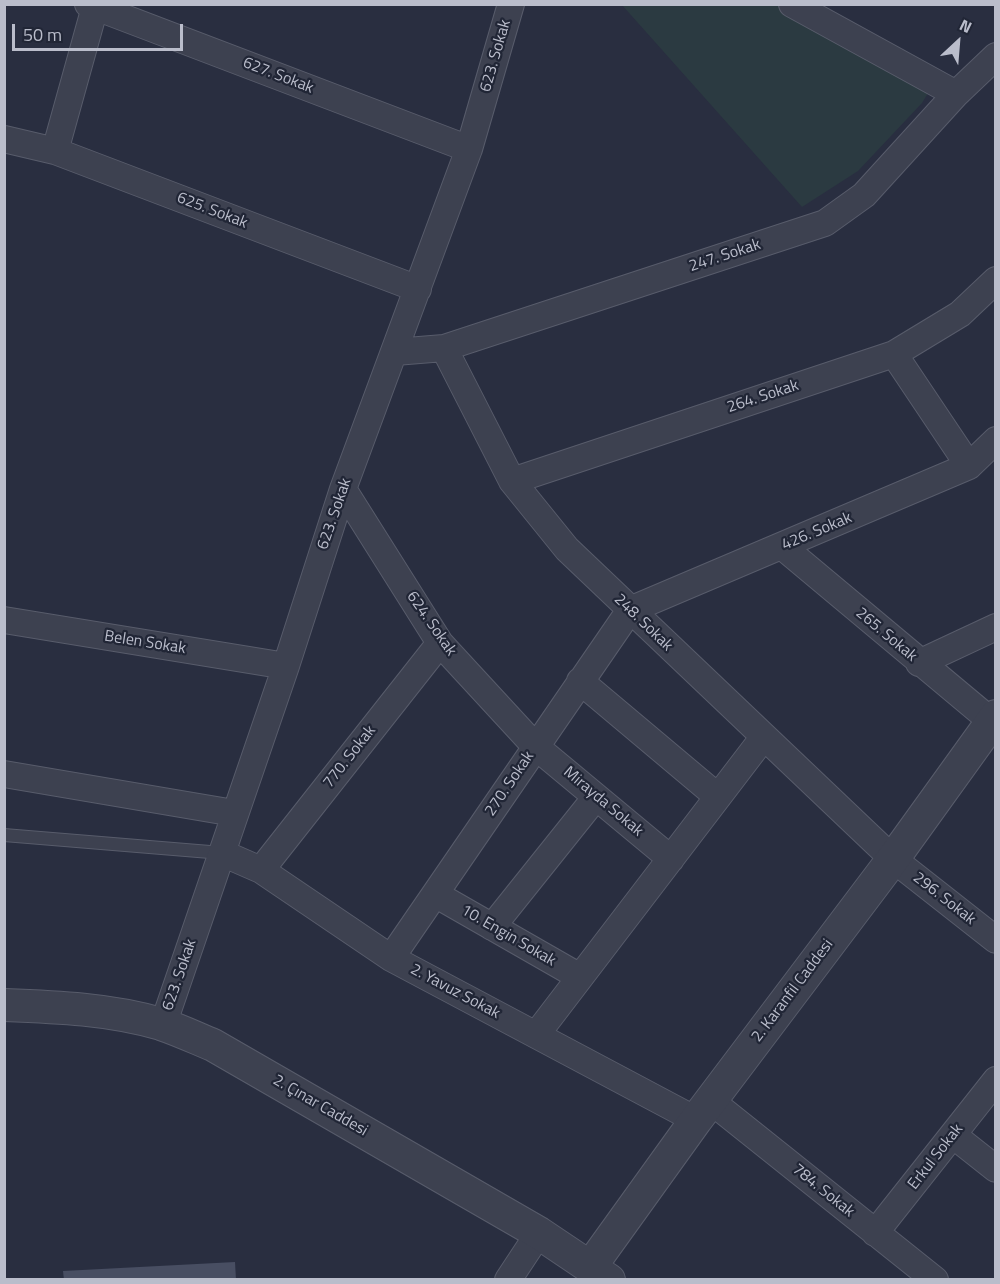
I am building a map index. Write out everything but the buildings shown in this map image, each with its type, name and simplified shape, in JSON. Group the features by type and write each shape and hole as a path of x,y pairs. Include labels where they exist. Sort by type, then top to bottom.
{"street":[{"name":"623. Sokak","path":"163,1025 286,666 343,489 469,149 511,4"},
{"path":"792,4 823,11 956,94"},
{"name":"627. Sokak","path":"91,6 469,149"},
{"path":"55,152 91,6"},
{"name":"247. Sokak","path":"395,351 444,348 825,223 864,195 956,94 996,56"},
{"name":"625. Sokak","path":"4,139 55,152 418,289"},
{"name":"264. Sokak","path":"512,481 894,354 960,314 996,280"},
{"name":"248. Sokak","path":"444,348 512,481 567,549 763,738 893,859"},
{"path":"894,354 969,466"},
{"name":"426. Sokak","path":"630,610 783,547 969,466 996,440"},
{"name":"624. Sokak","path":"343,489 440,643 536,746"},
{"name":"265. Sokak","path":"783,547 919,663 994,721"},
{"name":"270. Sokak","path":"391,958 630,610"},
{"name":"Belen Sokak","path":"4,620 286,666"},
{"path":"919,663 996,627"},
{"name":"770. Sokak","path":"261,870 440,643"},
{"path":"580,681 718,797"},
{"name":"2. Karanfil Caddesi","path":"600,1273 703,1110 994,721"},
{"path":"536,1035 763,738"},
{"name":"Mirayda Sokak","path":"536,746 671,859"},
{"path":"4,774 234,813"},
{"path":"492,927 596,797"},
{"name":"2. Yavuz Sokak","path":"222,853 261,870 391,958 536,1035 703,1110"},
{"name":"296. Sokak","path":"893,859 996,940"},
{"name":"10. Engin Sokak","path":"435,894 580,977"},
{"name":"2. Çınar Caddesi","path":"4,1005 78,1008 163,1025 213,1045 539,1233 600,1273"},
{"name":"Erkul Sokak","path":"876,1233 996,1080"},
{"name":"784. Sokak","path":"703,1110 876,1233 935,1280"},
{"path":"953,1135 996,1169"},
{"path":"508,1280 539,1233"}],"lane":[{"path":"4,835 222,853"}],"shaded area":[{"path":"622,5 783,5 930,90 922,103 858,171 802,207"}]}
